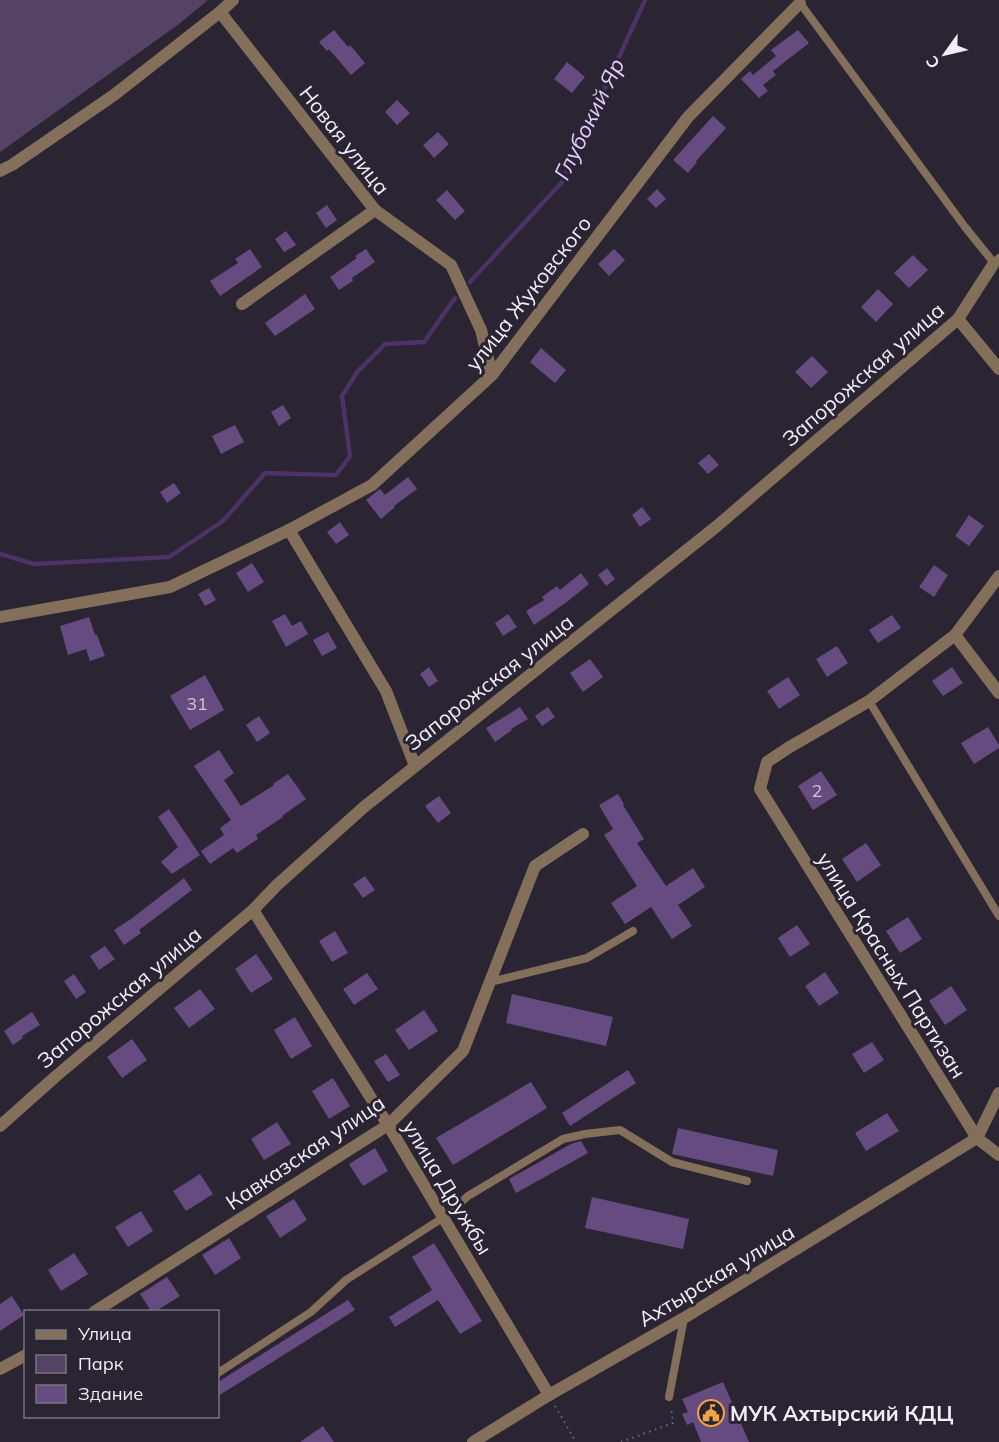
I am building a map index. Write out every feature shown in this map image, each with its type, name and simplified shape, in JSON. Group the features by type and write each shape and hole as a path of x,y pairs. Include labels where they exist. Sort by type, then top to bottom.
{"street":[{"path":"0,171 114,95 233,0"},
{"name":"улица Жуковского","path":"0,617 170,587 289,530 372,485 492,375 688,117 800,3"},
{"name":"Новая улица","path":"220,12 375,210 451,265 481,330 492,375"},
{"path":"242,304 375,210"},
{"name":"Запорожская улица","path":"0,1126 54,1077 253,910 277,885 364,807 717,526 958,319 997,260"},
{"path":"958,319 999,369"},
{"path":"289,530 386,691 415,766"},
{"path":"869,701 955,635 999,576"},
{"path":"955,635 999,693"},
{"name":"улица Красных Партизан","path":"869,701 767,762 759,789 977,1138 999,1155"},
{"name":"Кавказская улица","path":"96,1310 388,1125 463,1052 535,866 583,834"},
{"name":"улица Дружбы","path":"253,910 388,1125 549,1395"},
{"path":"977,1138 999,1094"},
{"name":"Ахтырская улица","path":"473,1442 549,1395 684,1318 977,1138"},
{"path":"0,1369 24,1356"}],"lane":[{"path":"800,3 965,226 997,260"},
{"path":"869,701 999,916"},
{"path":"490,982 587,958 633,931"},
{"path":"219,1372 311,1312 346,1280 444,1217 468,1196 563,1139 620,1130 672,1162 747,1181"},
{"path":"669,1397 684,1318"}],"path":[{"path":"549,1395 576,1442"},
{"path":"621,1442 673,1423 669,1397"}],"green space":[{"path":"0,0 208,0 179,24 0,152"}],"building":[{"path":"334,30 365,63 351,75 329,49 327,51 319,42"},
{"path":"798,30 809,43 773,71 776,75 763,85 768,91 759,98 741,79 750,71 753,75 776,56 771,50"},
{"path":"567,62 585,77 572,93 554,79"},
{"path":"397,100 410,113 397,125 385,112"},
{"path":"713,116 726,128 688,173 673,160"},
{"path":"438,132 449,144 434,158 423,145"},
{"path":"657,189 666,199 656,208 647,199"},
{"path":"447,190 465,211 455,220 436,200"},
{"path":"327,205 337,220 326,228 316,213"},
{"path":"286,231 296,245 284,252 275,239"},
{"path":"250,249 262,267 220,296 210,281 238,263 235,259"},
{"path":"366,249 375,262 339,290 330,277"},
{"path":"614,249 625,260 609,276 598,264"},
{"path":"913,255 928,270 909,288 894,273"},
{"path":"878,289 893,304 876,322 861,307"},
{"path":"305,294 315,309 275,336 265,323"},
{"path":"541,348 566,370 555,383 530,362"},
{"path":"812,356 828,372 811,388 795,372"},
{"path":"283,405 291,418 279,426 271,412"},
{"path":"235,425 244,442 221,454 212,436"},
{"path":"709,454 719,465 708,474 698,463"},
{"path":"408,477 417,489 381,519 366,500 380,489 385,495"},
{"path":"174,483 181,493 167,503 160,492"},
{"path":"642,507 651,519 640,527 632,515"},
{"path":"969,515 984,526 969,546 955,536"},
{"path":"340,522 349,535 336,544 327,532"},
{"path":"252,563 264,582 248,592 236,573"},
{"path":"934,565 948,575 934,597 919,587"},
{"path":"607,568 615,579 606,586 598,575"},
{"path":"581,573 589,584 534,625 526,611 544,600 542,597 557,586 560,590"},
{"path":"209,588 216,600 205,606 198,594"},
{"path":"285,614 292,626 301,621 308,634 286,647 272,621"},
{"path":"508,614 517,627 503,636 495,623"},
{"path":"892,615 901,628 878,643 869,630"},
{"path":"89,617 105,656 90,661 86,649 68,655 60,626"},
{"path":"328,632 337,648 322,656 313,640"},
{"path":"837,646 848,663 827,677 816,659"},
{"path":"590,659 603,677 583,692 570,673"},
{"path":"429,667 438,681 429,687 420,674"},
{"path":"952,667 963,683 943,696 932,681"},
{"path":"205,675 224,710 190,730 170,696"},
{"path":"788,677 800,695 779,709 767,691"},
{"path":"520,707 528,719 495,742 486,728"},
{"path":"548,707 555,717 542,726 535,716"},
{"path":"259,716 270,733 257,742 246,725"},
{"path":"988,727 999,748 974,764 961,743"},
{"path":"219,750 234,773 224,780 241,806 288,774 306,799 256,835 258,839 237,853 233,848 210,864 201,851 224,835 220,828 231,820 194,766"},
{"path":"821,771 837,795 813,810 798,786"},
{"path":"618,794 644,839 637,843 666,886 693,868 705,887 678,905 692,926 672,939 651,907 625,924 611,903 637,886 604,835 613,829 599,805"},
{"path":"439,796 451,813 438,823 425,806"},
{"path":"169,809 200,855 172,874 161,862 178,847 158,817"},
{"path":"866,843 881,865 857,882 842,859"},
{"path":"365,876 375,890 363,898 353,884"},
{"path":"184,878 192,890 139,930 141,933 124,945 114,930"},
{"path":"908,917 922,939 900,953 886,931"},
{"path":"797,925 810,944 790,957 778,938"},
{"path":"335,931 348,953 332,962 319,941"},
{"path":"105,946 115,959 99,970 90,956"},
{"path":"256,954 273,979 251,993 235,969"},
{"path":"825,972 839,993 819,1006 805,986"},
{"path":"367,973 378,989 354,1005 343,989"},
{"path":"74,974 86,992 76,999 64,981"},
{"path":"951,986 967,1010 945,1025 929,1001"},
{"path":"200,989 215,1009 189,1028 174,1008"},
{"path":"512,994 613,1017 606,1046 506,1023"},
{"path":"424,1010 438,1031 409,1050 395,1030"},
{"path":"32,1012 40,1025 22,1036 23,1038 13,1045 4,1031"},
{"path":"295,1017 312,1046 291,1059 274,1030"},
{"path":"132,1039 147,1060 122,1078 107,1057"},
{"path":"872,1042 884,1060 864,1073 852,1054"},
{"path":"386,1054 400,1075 388,1082 374,1061"},
{"path":"628,1070 636,1083 570,1126 562,1113"},
{"path":"333,1078 350,1106 329,1119 312,1091"},
{"path":"531,1082 547,1108 453,1165 436,1138"},
{"path":"887,1113 899,1131 866,1151 855,1133"},
{"path":"277,1122 291,1144 264,1160 251,1139"},
{"path":"678,1128 778,1150 773,1176 672,1154"},
{"path":"581,1141 588,1153 516,1193 509,1179 571,1144"},
{"path":"375,1148 388,1171 363,1186 349,1164"},
{"path":"200,1174 213,1194 186,1211 173,1191"},
{"path":"592,1197 689,1219 683,1249 585,1228"},
{"path":"294,1199 307,1220 280,1238 266,1216"},
{"path":"141,1211 153,1231 128,1247 115,1227"},
{"path":"229,1238 241,1258 215,1275 202,1255"},
{"path":"434,1243 482,1321 460,1334 438,1300 395,1327 389,1317 432,1290 412,1257"},
{"path":"74,1253 88,1274 61,1291 48,1270"},
{"path":"167,1277 180,1296 158,1310 150,1310 140,1294"},
{"path":"12,1296 24,1315 0,1331 0,1304"},
{"path":"348,1300 355,1310 219,1395 219,1381"},
{"name":"МУК Ахтырский КДЦ","path":"723,1382 749,1442 701,1442 693,1422 687,1425 682,1414 688,1412 682,1399"},
{"path":"323,1426 334,1442 300,1442"}],"waterway":[{"name":"Глубокий Яр","path":"470,282 562,182 645,0"},
{"name":"Глубокий Яр","path":"0,554 34,564 169,557 223,521 265,473 336,475 350,456 342,396 358,371 385,344 424,342 455,298"}],"place":[{"name":"МУК Ахтырский КДЦ","path":"711,1413"}]}
